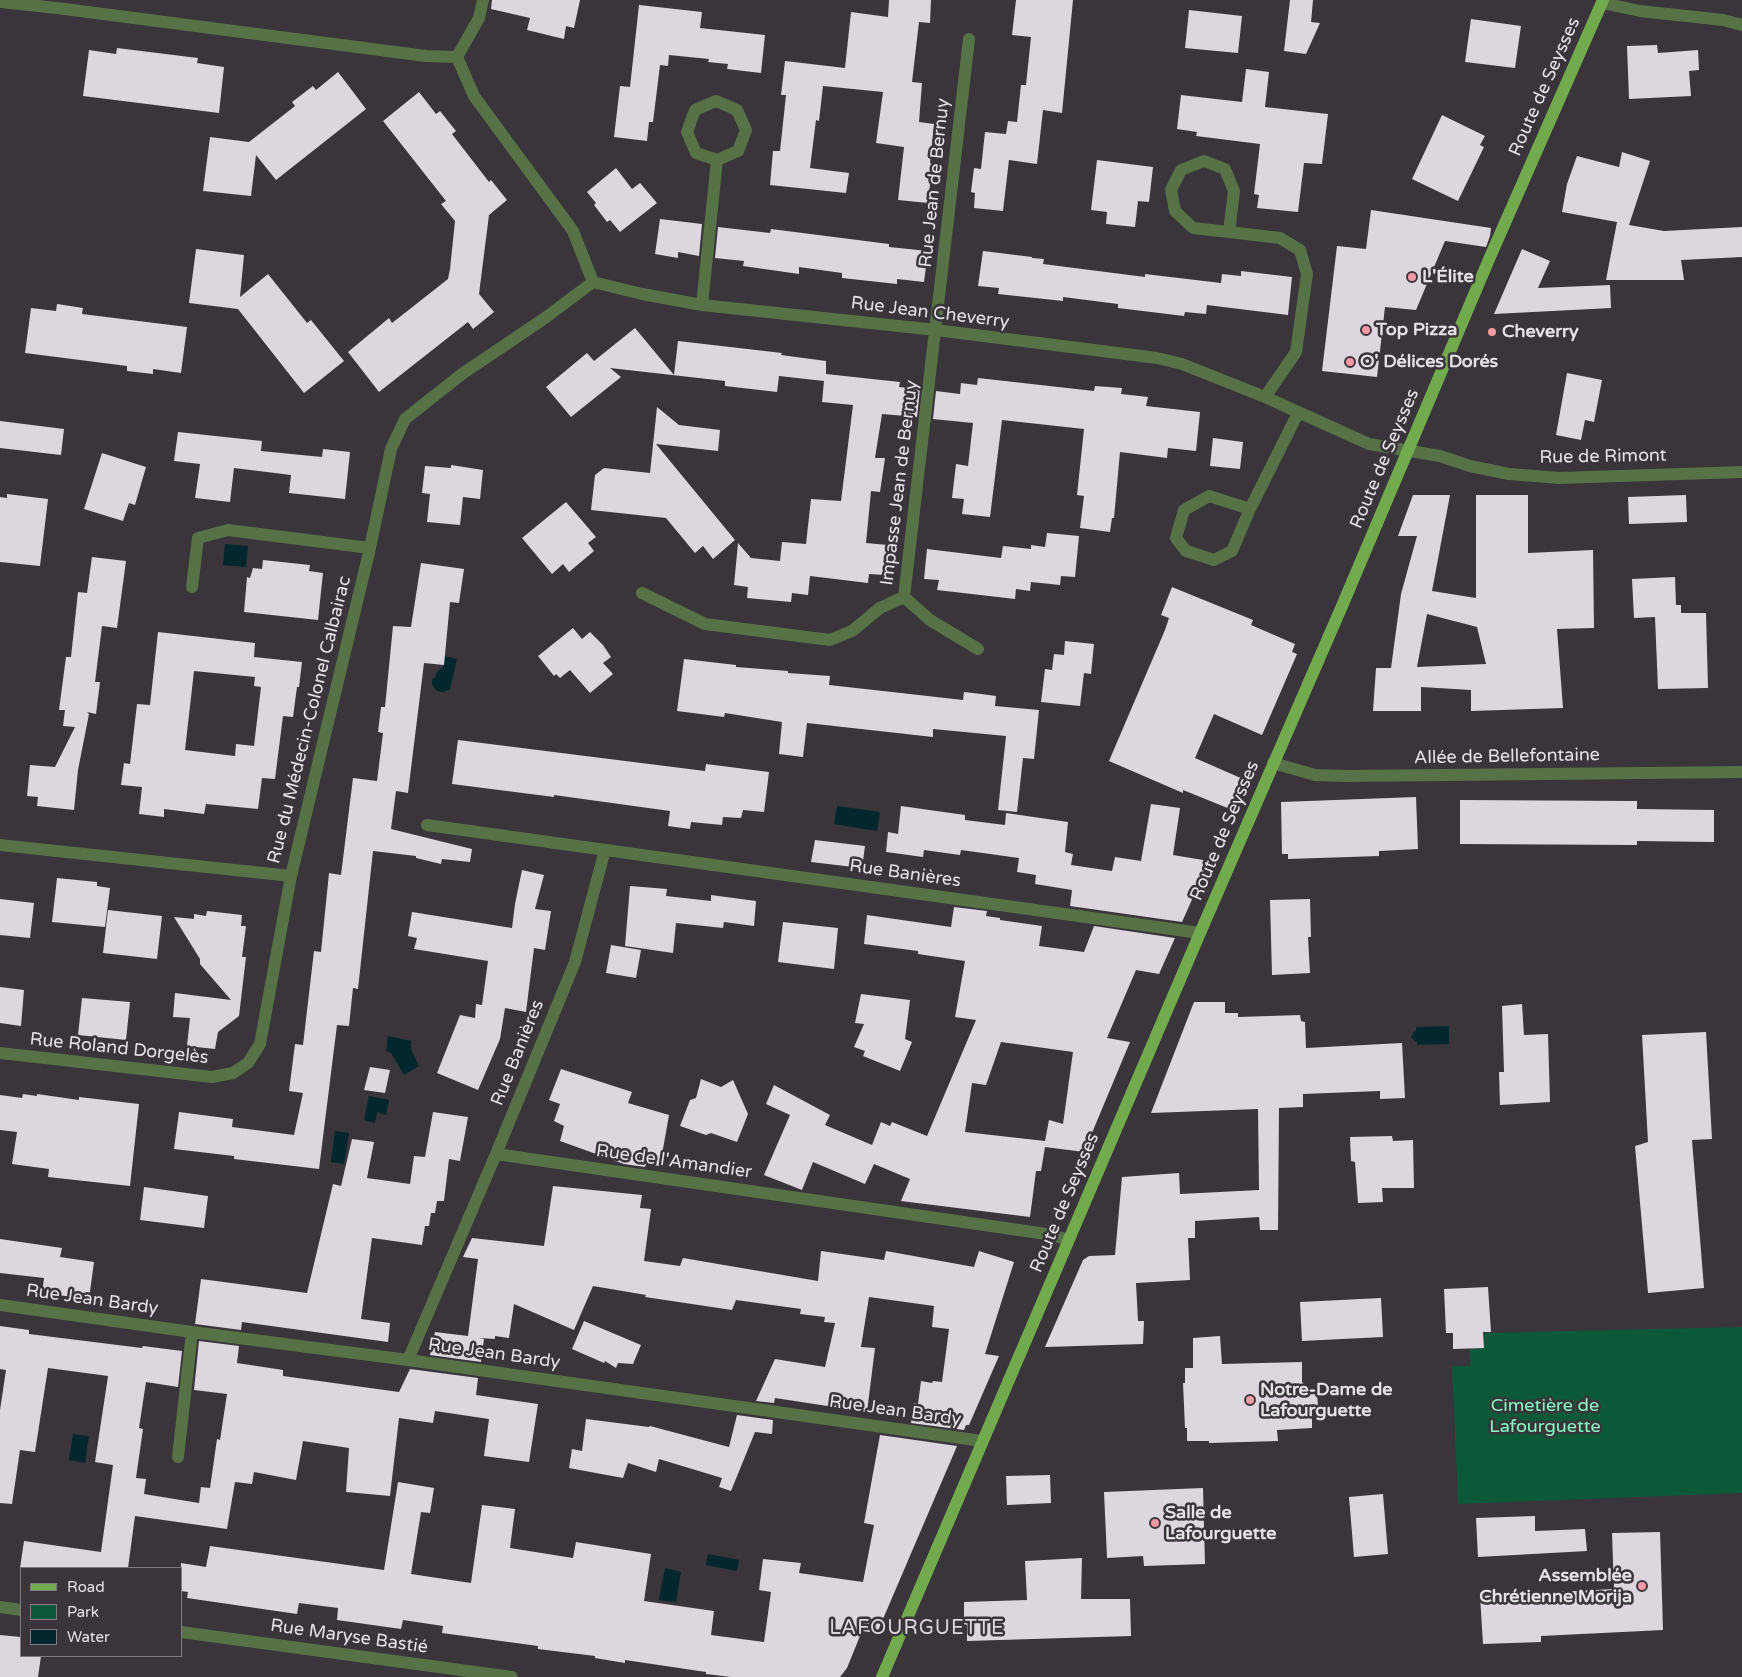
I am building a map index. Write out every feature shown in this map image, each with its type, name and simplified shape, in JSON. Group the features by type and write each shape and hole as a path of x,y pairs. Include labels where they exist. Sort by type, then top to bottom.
{"main road":[{"name":"Route de Seysses","path":"882,1677 1273,763 1602,2"}],"street":[{"path":"457,57 479,18 483,0"},
{"path":"0,2 426,56 457,57"},
{"path":"1602,2 1640,11 1723,20 1742,25"},
{"name":"Rue Jean de Bernuy","path":"936,330 968,39"},
{"path":"457,57 474,96 573,231 593,282"},
{"path":"716,101 737,110 746,130 738,151 717,160 696,153 687,132 695,110 716,101"},
{"path":"702,305 717,160"},
{"path":"1230,232 1234,192 1225,169 1204,161 1181,170 1171,190 1175,211 1193,228 1280,238 1300,250 1308,274 1296,352 1265,397"},
{"name":"Rue Jean Cheverry","path":"593,282 642,294 702,305 936,330 1157,358 1182,364 1265,397 1368,444 1408,451"},
{"name":"Rue du Médecin-Colonel Calbairac","path":"0,844 292,876 370,548 391,449 405,419 462,374 545,318 593,282"},
{"name":"Impasse Jean de Bernuy","path":"642,593 705,624 830,640 852,631 880,608 904,597 936,330"},
{"path":"1250,509 1209,496 1184,510 1176,538 1186,551 1214,560 1232,551 1250,509 1298,413"},
{"name":"Rue de Rimont","path":"1408,451 1440,456 1470,466 1509,474 1559,478 1742,472"},
{"path":"192,587 198,538 228,530 370,548"},
{"path":"904,597 930,620 978,649"},
{"name":"Allée de Bellefontaine","path":"1273,763 1315,775 1347,776 1742,772"},
{"name":"Rue Banières","path":"427,825 1200,933"},
{"name":"Rue Banières","path":"496,1154 575,962 605,850"},
{"name":"Rue Roland Dorgelès","path":"0,1053 212,1077 233,1073 248,1063 260,1044 292,876"},
{"path":"408,1360 496,1154"},
{"name":"Rue de l'Amandier","path":"496,1154 1047,1234 1068,1240"},
{"name":"Rue Jean Bardy","path":"0,1305 982,1441"},
{"path":"178,1457 192,1332"},
{"path":"0,1607 20,1610"},
{"name":"Rue Maryse Bastié","path":"182,1632 512,1677"}],"green space":[{"name":"Cimetière de Lafourguette","path":"1742,1327 1742,1493 1458,1504 1452,1366 1470,1366 1470,1349 1484,1348 1484,1333"}],"water":[{"path":"225,544 248,546 246,567 223,565"},
{"path":"445,656 457,659 450,690 442,692 436,690 432,684 432,679 435,678 437,672 443,667"},
{"path":"837,806 880,812 877,831 834,824"},
{"path":"1449,1026 1449,1044 1417,1045 1417,1042 1411,1037 1416,1031 1416,1027"},
{"path":"388,1036 411,1041 411,1049 419,1066 404,1075 391,1053 386,1051"},
{"path":"369,1096 389,1100 386,1115 377,1112 375,1123 364,1120"},
{"path":"335,1131 349,1133 344,1164 331,1162"},
{"path":"73,1434 89,1436 85,1463 69,1460"},
{"path":"708,1554 739,1560 737,1571 706,1565"},
{"path":"665,1568 681,1572 676,1602 659,1600"}],"building":[{"path":"492,0 580,0 574,28 566,26 564,39 527,30 530,18 491,9"},
{"path":"889,0 931,0 930,23 919,22 912,82 922,83 919,122 934,124 928,203 898,200 904,147 876,143 883,92 823,86 819,121 816,120 810,168 849,173 846,193 770,185 773,151 780,151 786,95 781,95 785,61 845,68 851,12 888,17"},
{"path":"1016,0 1073,0 1062,113 1043,110 1037,164 1009,160 1003,211 974,208 975,193 971,192 974,168 981,169 985,132 1006,134 1008,121 1017,122 1021,85 1026,85 1031,37 1012,35"},
{"path":"1290,0 1313,0 1311,22 1320,23 1306,54 1284,51"},
{"path":"639,5 702,12 700,28 765,35 761,73 727,69 728,64 708,62 709,59 669,55 668,66 660,65 653,122 649,122 647,141 614,137 620,86 630,87"},
{"path":"1189,10 1242,16 1238,53 1185,48"},
{"path":"1471,19 1521,26 1515,68 1465,62"},
{"path":"1657,45 1658,53 1698,50 1699,70 1689,71 1691,96 1629,99 1627,46"},
{"path":"117,48 198,58 197,63 224,67 219,113 83,96 89,50 116,54"},
{"path":"1246,69 1269,72 1265,107 1328,114 1322,164 1304,163 1298,212 1257,208 1259,195 1254,194 1260,144 1196,136 1197,132 1177,129 1181,95 1242,102"},
{"path":"338,72 366,109 276,180 256,155 251,196 203,191 210,137 249,142 295,106 292,102 313,86 316,90"},
{"path":"419,92 436,114 440,111 456,131 452,134 489,182 491,180 507,200 489,215 479,294 494,312 473,329 468,322 379,392 348,352 389,318 392,323 448,279 450,269 455,221 441,204 446,201 383,121"},
{"path":"1442,115 1485,136 1480,145 1484,147 1458,201 1412,179"},
{"path":"1622,152 1650,161 1629,225 1664,231 1742,227 1742,257 1681,260 1684,280 1606,280 1617,222 1562,212 1567,184 1577,156 1619,167"},
{"path":"1097,160 1153,167 1149,202 1138,201 1135,227 1106,224 1107,212 1091,210"},
{"path":"616,168 632,189 640,183 657,203 620,232 610,220 607,222 587,192"},
{"path":"1371,210 1491,228 1490,236 1486,247 1445,241 1416,310 1385,307 1377,377 1322,371 1337,246 1366,249"},
{"path":"660,219 702,224 699,256 678,252 678,258 655,254"},
{"path":"718,227 770,233 771,229 889,244 889,247 928,251 924,282 897,279 897,284 842,278 842,273 799,267 799,274 743,266 744,261 715,258"},
{"path":"196,249 244,255 240,297 268,274 307,323 311,320 344,361 304,393 238,309 189,303"},
{"path":"1522,249 1550,261 1538,288 1610,285 1611,308 1494,314"},
{"path":"983,251 1044,259 1043,264 1145,277 1145,274 1221,283 1222,274 1241,276 1241,271 1292,277 1288,315 1207,305 1206,314 1185,312 1184,316 1118,308 1118,304 1063,297 1063,301 998,294 999,288 978,286"},
{"path":"57,304 83,308 82,314 187,327 181,373 153,369 153,374 127,371 127,366 25,353 31,308 56,311"},
{"path":"635,328 674,375 678,341 782,353 781,355 826,361 826,374 900,382 899,387 920,389 917,417 882,414 875,458 885,458 880,492 871,491 866,543 888,545 885,575 869,574 868,583 810,576 808,595 792,593 791,602 747,598 748,587 734,585 738,543 751,558 780,561 782,542 806,544 811,499 841,501 853,405 822,402 824,381 779,376 777,392 725,386 725,381 610,368 621,377 571,417 546,387 587,353 594,361"},
{"path":"1567,373 1602,380 1594,422 1585,420 1581,440 1556,435"},
{"path":"978,378 1094,391 1095,386 1122,388 1121,394 1148,397 1146,406 1200,412 1196,451 1168,448 1167,458 1120,452 1114,518 1112,518 1110,532 1080,528 1084,496 1077,495 1084,429 1002,420 990,517 962,514 964,499 952,498 956,464 968,466 973,423 933,419 936,391 960,394 961,383 977,385"},
{"path":"657,407 679,425 720,430 718,451 656,444 735,540 713,559 703,546 695,553 666,518 591,510 595,475 604,468 650,473"},
{"path":"0,421 64,429 61,455 0,448"},
{"path":"178,432 262,441 261,451 322,457 323,449 350,452 345,499 289,493 291,475 234,468 230,502 195,498 200,464 174,461"},
{"path":"1213,438 1243,442 1240,469 1210,466"},
{"path":"102,453 146,467 135,505 129,503 123,521 84,509"},
{"path":"451,465 483,470 480,499 463,497 460,525 427,522 430,494 422,493 425,466 451,468"},
{"path":"7,494 48,499 40,566 0,562 0,497 7,498"},
{"path":"1413,495 1450,495 1432,591 1476,598 1476,495 1528,495 1528,553 1593,550 1594,628 1557,629 1563,708 1471,711 1471,690 1421,687 1421,711 1373,711 1376,668 1391,668 1401,594 1417,536 1398,536","holes":["1427,614 1477,627 1486,664 1417,667"]},
{"path":"1686,495 1687,522 1629,524 1628,497"},
{"path":"566,502 596,537 588,543 594,551 569,572 563,564 552,574 522,538"},
{"path":"1047,533 1079,536 1075,577 1061,576 1060,585 1031,582 1030,591 1016,589 1015,599 937,590 939,580 924,579 927,549 1001,558 1003,546 1031,549 1031,545 1045,547"},
{"path":"92,557 126,561 117,628 102,626 95,682 100,682 96,714 87,712 89,714 78,770 74,810 37,806 38,797 27,796 30,765 55,767 75,727 63,726 65,710 59,710 66,657 71,657 78,592 87,593"},
{"path":"263,560 310,565 309,571 323,573 318,620 244,612 247,577 250,578 253,568 262,569"},
{"path":"421,563 464,569 459,603 450,602 444,665 424,663 408,793 396,791 391,829 472,849 470,862 442,859 441,864 416,858 416,856 373,851 358,989 353,988 349,1026 337,1025 319,1169 234,1159 234,1156 174,1149 179,1112 233,1119 232,1127 294,1135 303,1093 289,1091 295,1044 303,1045 314,951 321,952 329,873 341,875 353,778 377,781 383,733 378,732 381,707 385,707 393,626 411,627"},
{"path":"1675,577 1676,605 1681,605 1681,613 1706,613 1708,688 1658,689 1655,617 1634,618 1632,579"},
{"path":"1172,587 1253,620 1251,625 1295,644 1292,652 1297,654 1262,735 1214,714 1195,758 1243,779 1230,809 1183,790 1183,793 1109,761 1165,630 1169,618 1161,615"},
{"path":"573,628 582,639 590,632 603,645 611,657 603,663 613,674 590,693 570,670 560,678 556,674 554,676 538,656"},
{"path":"158,632 255,643 254,657 302,662 293,717 283,716 275,779 262,778 258,809 206,804 204,814 164,809 164,817 139,814 142,787 121,785 124,763 130,764 137,704 150,705","holes":["194,671 255,677 254,686 261,687 254,746 236,744 235,756 185,750"]},
{"path":"1065,641 1094,644 1091,674 1084,673 1080,706 1041,702 1045,669 1052,670 1054,654 1064,655"},
{"path":"684,659 736,665 736,667 830,676 829,685 963,700 964,692 996,696 995,706 1039,710 1034,759 1023,758 1017,812 998,810 1006,736 933,729 933,737 807,723 803,757 779,754 782,722 725,713 724,717 677,711"},
{"path":"458,740 705,771 706,764 769,772 764,812 743,810 741,818 723,817 722,825 691,822 690,829 668,826 670,811 554,795 554,797 452,784"},
{"path":"1416,797 1418,849 1379,851 1379,856 1288,859 1288,854 1282,854 1281,802"},
{"path":"1460,800 1637,801 1637,809 1714,810 1714,842 1637,841 1637,845 1460,844"},
{"path":"1151,804 1180,808 1173,855 1209,861 1182,922 1070,906 1072,890 1035,884 1036,875 1017,872 1019,858 961,850 960,855 924,850 923,857 886,852 888,832 898,834 901,806 965,815 965,820 1005,825 1006,813 1068,822 1065,852 1073,854 1071,865 1112,871 1115,857 1141,861"},
{"path":"815,840 865,846 862,868 811,862"},
{"path":"522,870 544,875 535,909 551,911 545,950 534,948 526,1012 505,1008 500,1039 478,1090 437,1073 460,1015 475,1018 476,1004 482,1005 488,961 414,949 417,938 408,936 412,912 512,928"},
{"path":"57,878 97,882 97,886 110,888 105,927 52,922"},
{"path":"630,886 667,889 666,896 711,901 711,895 756,901 754,926 724,922 723,928 676,923 673,953 625,946"},
{"path":"0,899 34,903 30,938 0,935"},
{"path":"1310,899 1311,937 1308,937 1310,973 1272,975 1270,900"},
{"path":"954,907 987,911 986,916 1000,918 1000,920 1042,926 1039,946 1084,952 1094,926 1175,938 1159,974 1136,970 1107,1038 1130,1042 1084,1152 1045,1147 1041,1171 1036,1171 1030,1217 901,1201 910,1179 874,1164 865,1184 813,1162 802,1190 764,1175 790,1115 766,1104 774,1085 830,1115 825,1125 872,1145 881,1122 890,1126 892,1122 927,1136 976,1020 955,1017 965,961 918,954 918,951 864,944 867,915 951,927","holes":["1001,1042 1073,1052 1063,1124 1049,1120 1045,1141 965,1132 972,1083 986,1085"]},
{"path":"108,910 162,916 157,959 103,953"},
{"path":"207,911 242,915 241,926 246,926 242,957 246,957 239,1016 218,1032 215,1049 187,1046 190,1018 173,1017 175,993 231,1000 200,964 200,959 174,917 194,919 194,914 206,916"},
{"path":"783,922 838,928 834,969 778,962"},
{"path":"611,945 641,950 636,978 606,973"},
{"path":"0,987 24,990 21,1026 0,1023"},
{"path":"861,994 910,1000 905,1039 912,1042 900,1071 863,1056 865,1051 854,1047 864,1024 855,1023"},
{"path":"82,998 130,1002 126,1040 78,1035"},
{"path":"1194,1002 1225,1002 1225,1013 1238,1013 1238,1017 1300,1015 1301,1021 1305,1022 1306,1048 1402,1043 1405,1098 1380,1099 1380,1091 1303,1094 1303,1107 1279,1108 1278,1230 1260,1230 1259,1217 1195,1221 1195,1238 1188,1238 1190,1280 1136,1283 1138,1321 1144,1321 1143,1344 1045,1347 1083,1260 1089,1256 1115,1255 1122,1177 1179,1173 1180,1194 1259,1190 1258,1109 1151,1113"},
{"path":"1522,1004 1524,1035 1548,1034 1550,1102 1500,1105 1499,1072 1504,1072 1502,1006"},
{"path":"1706,1032 1712,1139 1692,1140 1704,1288 1648,1293 1635,1146 1648,1142 1642,1035"},
{"path":"370,1067 390,1070 385,1093 364,1090"},
{"path":"561,1069 632,1092 628,1103 669,1115 660,1166 646,1164 645,1167 624,1164 560,1141 564,1126 554,1121 560,1104 549,1100"},
{"path":"701,1079 721,1087 733,1080 748,1114 737,1142 711,1133 706,1135 680,1126 690,1100 696,1098"},
{"path":"23,1094 79,1100 79,1097 139,1104 130,1186 48,1177 49,1169 12,1164 17,1132 0,1130 0,1095 22,1098"},
{"path":"433,1112 468,1117 460,1161 449,1159 444,1201 437,1201 435,1213 431,1213 429,1226 425,1226 422,1245 372,1238 361,1319 390,1323 388,1342 242,1322 241,1330 195,1324 201,1279 307,1293 333,1184 341,1186 352,1139 374,1142 367,1178 410,1184 414,1156 425,1157"},
{"path":"1392,1136 1393,1141 1413,1140 1414,1188 1382,1188 1383,1202 1358,1203 1355,1162 1351,1161 1350,1137"},
{"path":"553,1186 642,1195 640,1208 651,1209 644,1261 680,1266 683,1258 818,1281 821,1251 884,1260 886,1251 974,1267 979,1251 1014,1262 985,1354 999,1356 969,1425 966,1425 964,1430 911,1423 914,1403 918,1404 921,1381 942,1382 949,1329 932,1327 934,1306 869,1297 861,1347 875,1348 867,1412 775,1398 774,1403 756,1401 775,1359 825,1367 835,1323 824,1322 825,1317 800,1314 801,1309 736,1300 732,1310 645,1297 646,1295 593,1286 574,1330 514,1304 509,1338 495,1336 495,1339 479,1338 484,1339 481,1362 430,1355 435,1332 468,1336 478,1259 463,1257 472,1238 544,1246"},
{"path":"144,1187 208,1196 204,1228 140,1220"},
{"path":"0,1239 62,1248 60,1257 94,1262 89,1299 42,1293 44,1278 0,1273"},
{"path":"1488,1287 1491,1332 1483,1332 1484,1348 1453,1349 1453,1333 1446,1333 1444,1289"},
{"path":"1381,1298 1383,1337 1302,1341 1300,1302"},
{"path":"584,1321 641,1345 633,1364 618,1363 616,1368 605,1361 604,1363 572,1349"},
{"path":"0,1326 29,1330 29,1334 182,1351 178,1387 146,1382 139,1428 143,1429 136,1478 146,1479 144,1494 199,1503 201,1487 210,1488 217,1439 220,1440 227,1394 194,1390 199,1341 239,1346 237,1363 283,1370 283,1376 399,1392 410,1369 478,1378 476,1395 538,1404 529,1462 484,1456 489,1419 435,1411 433,1423 399,1418 390,1496 346,1492 349,1448 303,1441 296,1480 254,1472 252,1484 235,1482 227,1529 135,1516 128,1567 20,1567 24,1541 101,1552 113,1465 95,1462 108,1376 48,1368 35,1452 20,1450 12,1504 0,1503 0,1410 6,1370 0,1369"},
{"name":"Notre-Dame de Lafourguette","path":"1220,1336 1222,1364 1302,1362 1302,1382 1317,1394 1318,1405 1312,1411 1312,1428 1277,1430 1278,1441 1209,1443 1209,1441 1187,1441 1183,1383 1185,1383 1185,1368 1193,1368 1193,1338"},
{"path":"737,1415 773,1420 772,1434 755,1432 731,1491 719,1487 722,1478 659,1459 656,1472 628,1463 623,1478 569,1468 572,1449 582,1451 586,1419 650,1426 729,1447"},
{"path":"880,1435 957,1446 877,1633 862,1631 847,1668 840,1677 731,1677 706,1674 706,1672 625,1660 625,1663 595,1658 595,1656 538,1649 538,1646 442,1633 443,1626 403,1620 401,1629 337,1620 338,1608 299,1603 297,1614 187,1598 188,1592 182,1591 181,1563 206,1567 210,1546 384,1570 398,1482 434,1488 430,1513 421,1512 411,1574 471,1583 482,1505 515,1509 510,1548 573,1558 576,1542 651,1554 644,1601 714,1611 711,1635 764,1642 771,1592 759,1590 763,1559 801,1563 799,1573 863,1582 874,1525 864,1523"},
{"path":"1050,1475 1051,1503 1007,1505 1006,1476"},
{"name":"Salle de Lafourguette","path":"1203,1488 1205,1564 1144,1566 1143,1556 1107,1558 1104,1492"},
{"path":"1383,1494 1388,1554 1354,1557 1349,1497"},
{"path":"1535,1516 1535,1531 1585,1529 1587,1551 1478,1557 1476,1518"},
{"path":"1660,1532 1663,1630 1541,1636 1541,1642 1483,1644 1480,1596 1614,1589 1612,1533"},
{"path":"1082,1558 1081,1599 1130,1599 1131,1636 967,1641 967,1625 964,1624 964,1602 1027,1600 1025,1561"},
{"path":"0,1635 20,1637 20,1657 41,1657 38,1677 0,1677"}],"place":[{"name":"L'Élite","path":"1412,277"},
{"name":"Top Pizza","path":"1366,330"},
{"name":"Cheverry","path":"1492,332"},
{"name":"O' Délices Dorés","path":"1350,362"},
{"name":"Notre-Dame de Lafourguette","path":"1250,1400"},
{"name":"Salle de Lafourguette","path":"1155,1523"},
{"name":"Assemblée Chrétienne Morija","path":"1642,1586"}],"district":[{"name":"LAFOURGUETTE","path":"917,1629"}]}
